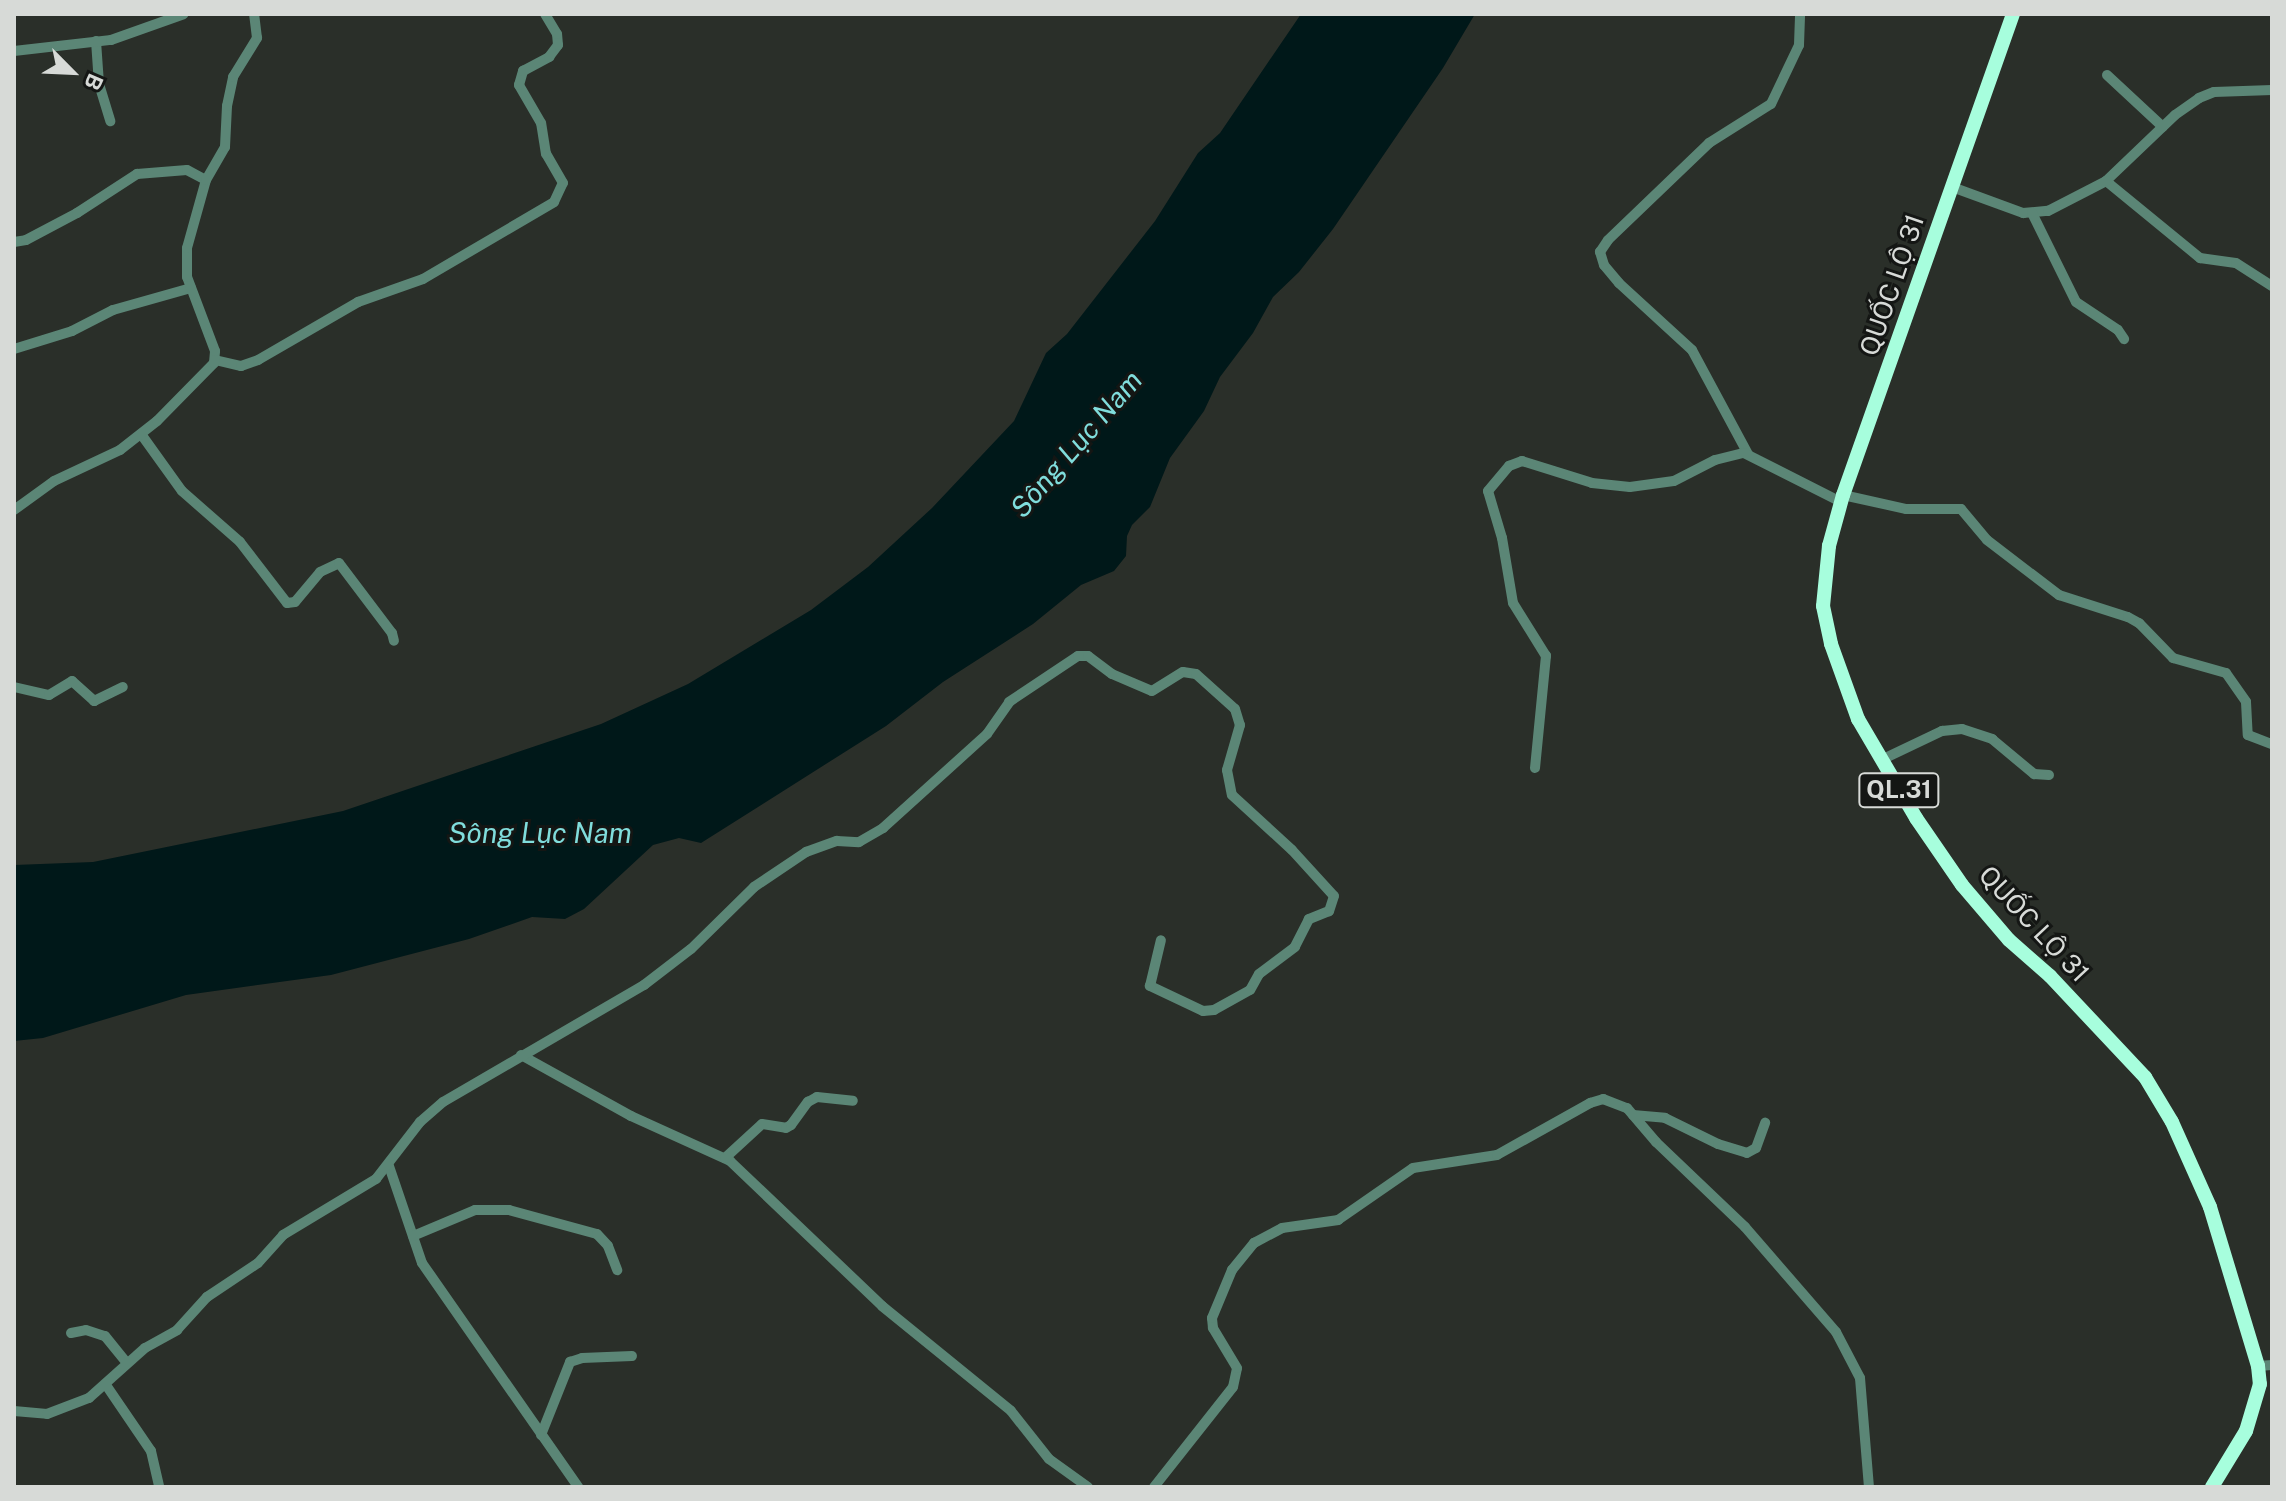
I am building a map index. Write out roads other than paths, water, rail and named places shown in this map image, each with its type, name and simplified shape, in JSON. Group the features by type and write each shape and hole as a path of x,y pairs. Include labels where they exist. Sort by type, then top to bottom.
{"highway":[{"name":"QUỐC LỘ 31","path":"2013,14 1842,498 1829,546 1823,606 1831,644 1847,691 1881,760 1962,885 2009,940 2132,1060 2155,1092 2210,1207 2265,1366 2258,1399 2246,1431 2212,1487"}],"street":[{"path":"14,51 96,41 141,31 184,14"},
{"path":"215,360 187,277 187,248 206,180 225,147 227,106 233,77 257,38 254,14"},
{"path":"215,360 241,366 258,360 358,302 423,279 539,214 554,202 563,183 546,154 541,123 519,85 523,71 549,57 558,45 557,34 545,14"},
{"path":"1748,454 1692,350 1613,277 1604,265 1600,252 1608,240 1703,147 1771,104 1799,45 1800,14"},
{"path":"96,41 99,84 110,121"},
{"path":"2107,75 2163,127"},
{"path":"1952,187 2012,210 2032,213 2064,205 2106,181 2163,127 2206,95 2272,90"},
{"path":"14,242 26,240 77,213 137,174 187,170 206,180"},
{"path":"2106,181 2186,249 2209,262 2236,263 2272,286"},
{"path":"2032,213 2076,302 2118,330 2124,339"},
{"path":"14,349 72,331 113,310 191,288"},
{"path":"14,510 54,481 120,450 141,434 215,360"},
{"path":"141,434 182,491 240,542 287,603 295,602 320,572 339,563 392,633 394,641"},
{"path":"1535,768 1546,656 1513,603 1502,538 1488,491 1509,466 1522,461 1604,485 1659,485 1723,457 1748,454 1842,498 1906,509 1961,509 1987,540 2059,595 2128,617 2139,623 2173,658 2226,673 2246,702 2248,735 2272,744"},
{"path":"14,1411 60,1412 106,1385 126,1362 177,1330 207,1297 258,1263 283,1235 376,1179 428,1114 521,1055 644,985 691,949 754,887 806,852 837,841 859,842 883,828 987,734 1009,702 1082,655 1112,674 1152,691 1183,672 1196,674 1235,709 1240,725 1227,770 1232,795 1313,870 1334,896 1329,911 1309,919 1295,947 1259,974 1250,990 1214,1010 1200,1009 1150,986 1161,940"},
{"path":"14,687 49,695 72,681 94,701 123,687"},
{"path":"1881,760 1942,731 1962,729 1992,739 2034,774 2049,775"},
{"path":"521,1055 631,1116 725,1158 903,1324 1013,1413 1049,1459 1088,1487"},
{"path":"725,1158 762,1124 786,1128 791,1125 808,1102 817,1097 853,1101"},
{"path":"1154,1487 1233,1387 1237,1368 1215,1333 1212,1318 1232,1270 1254,1243 1286,1227 1338,1220 1413,1168 1497,1155 1596,1100 1618,1102 1633,1115 1656,1142 1745,1227 1836,1332 1860,1378 1869,1487"},
{"path":"1633,1115 1665,1118 1718,1144 1750,1153 1756,1148 1765,1123"},
{"path":"389,1166 426,1270 578,1487"},
{"path":"413,1236 475,1210 509,1210 597,1234 608,1246 617,1270"},
{"path":"71,1333 86,1330 105,1336 126,1362"},
{"path":"541,1435 570,1362 582,1358 632,1356"},
{"path":"106,1385 151,1451 159,1487"},
{"path":"1063,1487 1074,1478"}],"water":[{"name":"Sông Lục Nam","path":"1301,14 1475,14 1443,68 1333,229 1299,272 1273,297 1253,333 1220,377 1204,411 1170,458 1150,507 1132,525 1127,536 1126,556 1114,571 1081,585 1033,624 943,682 886,726 701,843 679,838 653,845 584,909 565,919 532,917 469,939 331,975 186,995 43,1038 14,1041 14,865 93,862 343,811 601,724 688,684 811,610 868,567 932,508 1014,421 1046,353 1067,334 1155,221 1198,153 1220,133"}]}
